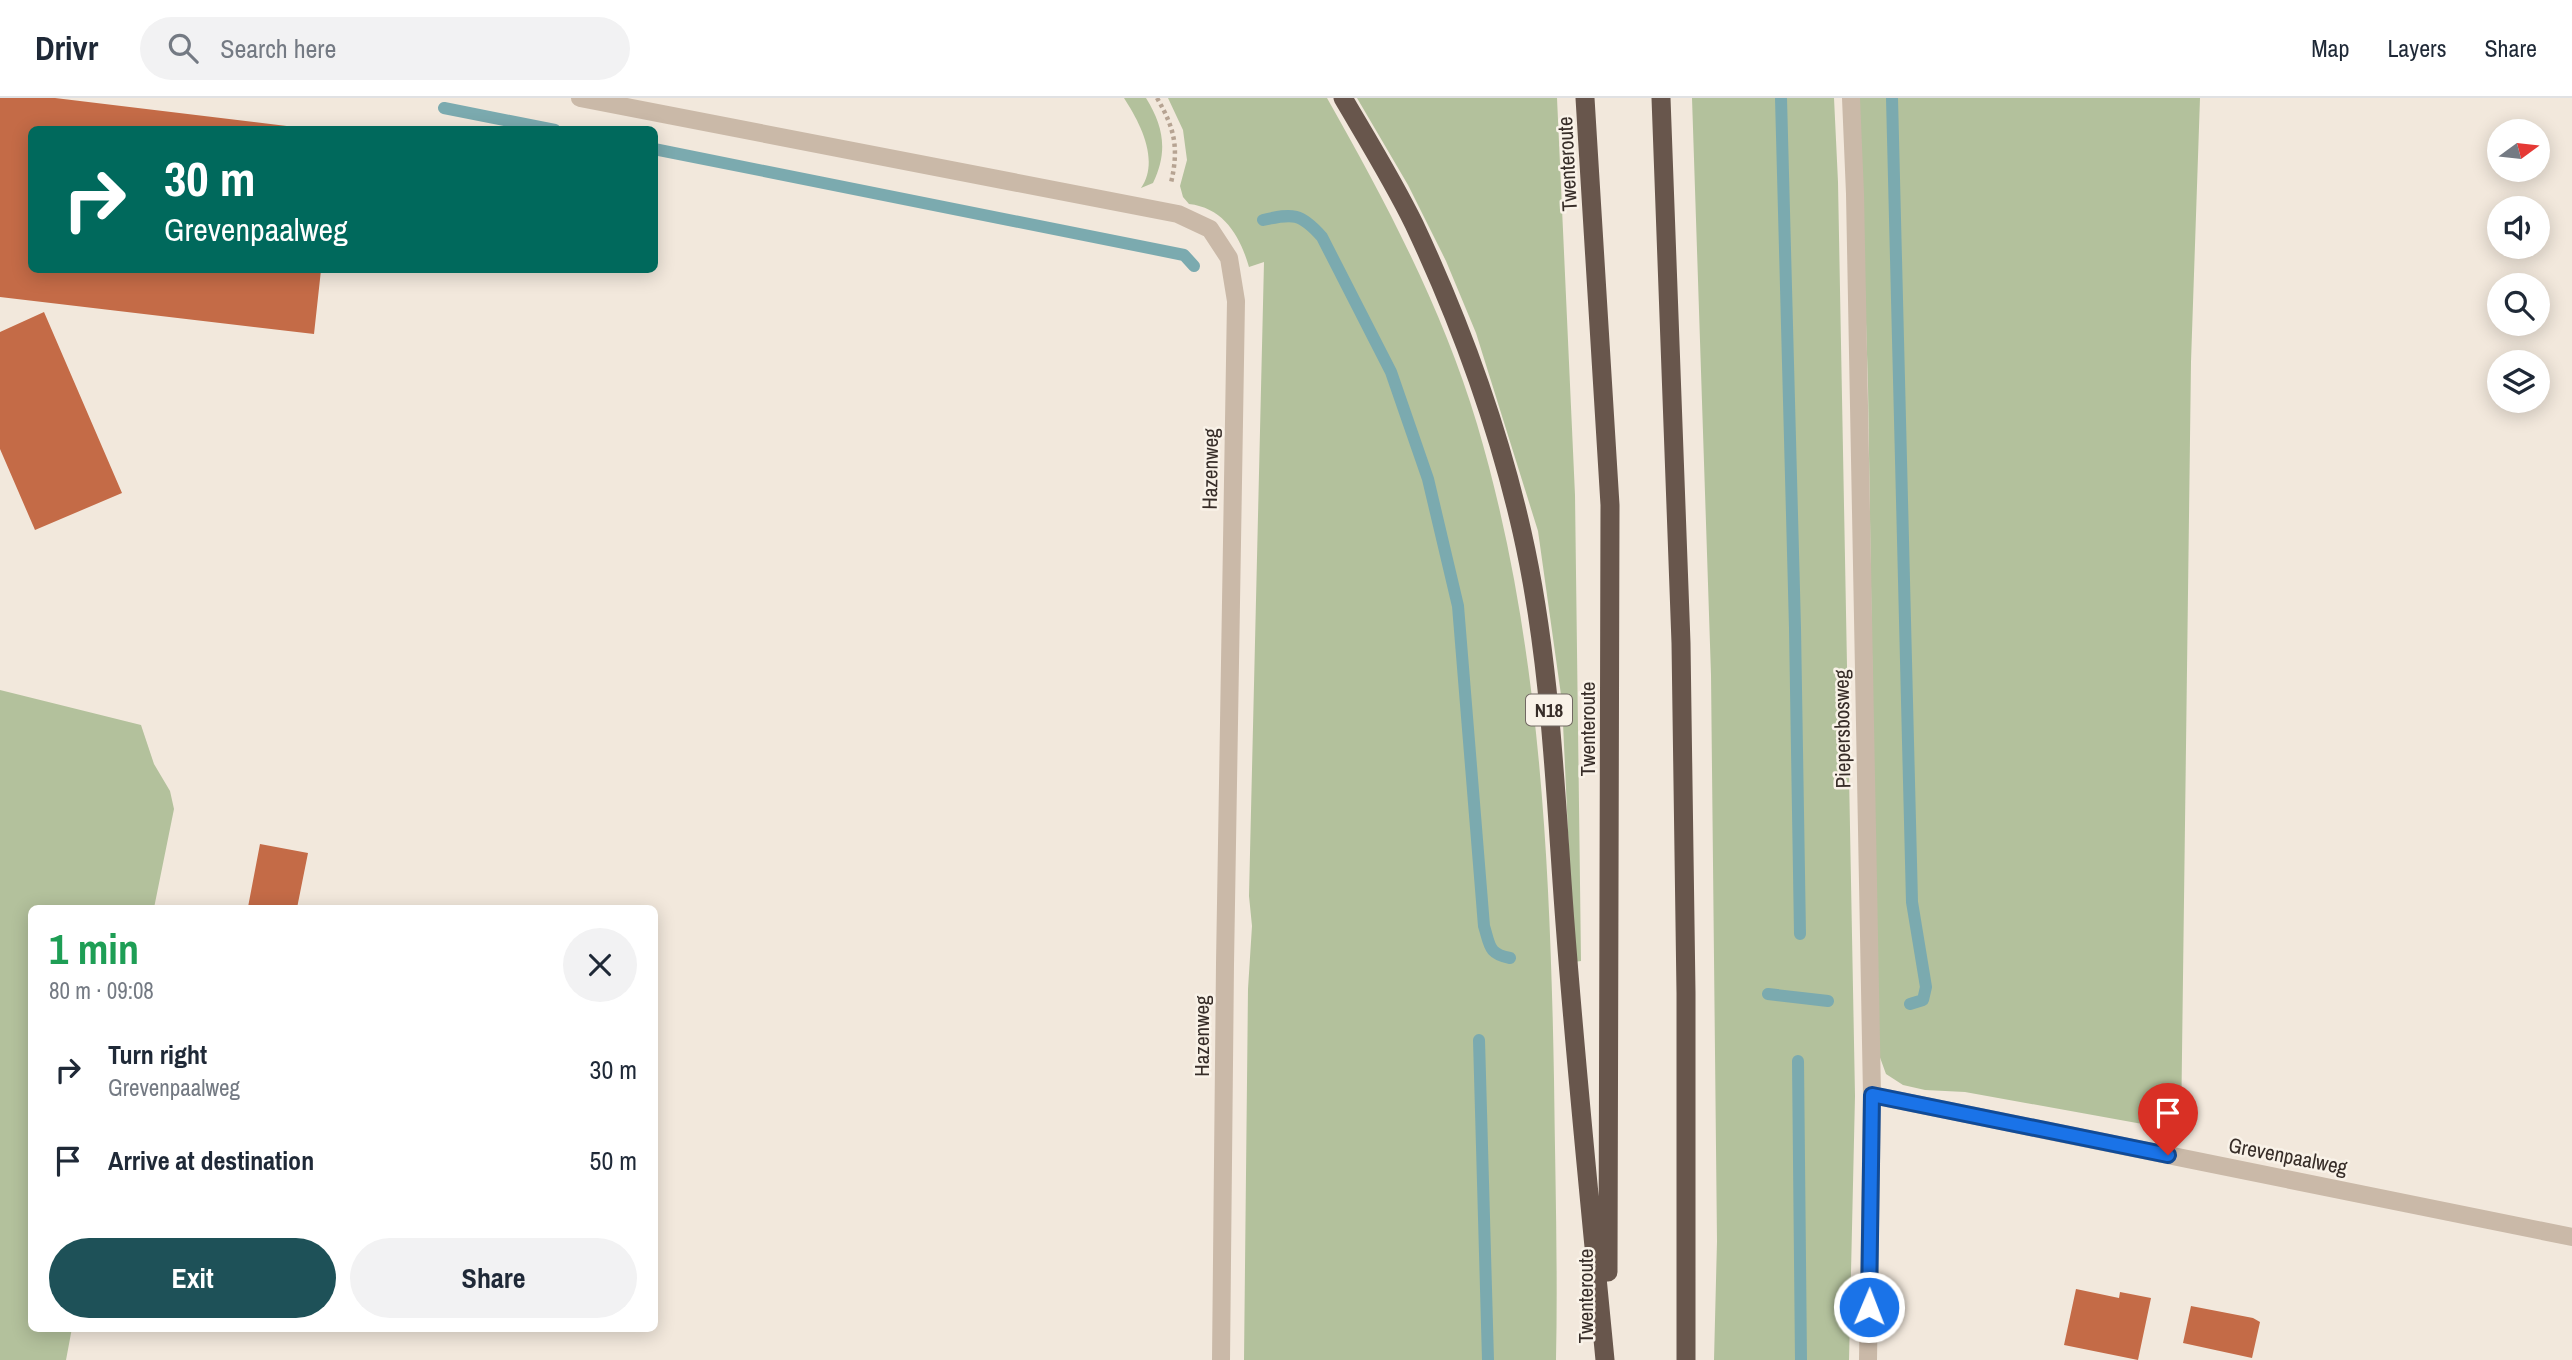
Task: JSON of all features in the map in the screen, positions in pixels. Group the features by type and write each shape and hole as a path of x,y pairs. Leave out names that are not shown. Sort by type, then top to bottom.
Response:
{"highway":[{"name":"N18","path":"1343,98 1412,221 1459,326 1492,422 1522,532 1541,635 1550,721 1571,1004 1606,1360"},
{"name":"Twenteroute","path":"1586,98 1610,505 1606,1360"},
{"path":"1661,98 1681,643 1686,993 1686,1360"}],"street":[{"name":"Hazenweg","path":"580,98 1178,214 1210,229 1229,258 1236,301 1221,1360"},
{"name":"Piepersbosweg","path":"1851,98 1872,1095 1868,1360"},
{"name":"Grevenpaalweg","path":"1872,1095 2572,1237"}],"path":[{"path":"1157,98 1170,123 1177,152 1164,211"}],"green space":[{"path":"1124,98 1146,98 1160,129 1162,150 1158,172 1153,183 1141,188 1149,166 1146,142"},
{"path":"1168,98 1327,98 1371,177 1430,298 1448,340 1477,424 1515,585 1538,748 1552,996 1557,1254 1556,1360 1244,1360 1248,989 1252,926 1249,896 1264,262 1249,267 1241,245 1229,225 1212,211 1189,204 1183,197 1180,186 1187,160 1183,130"},
{"path":"1357,98 1557,98 1575,495 1581,961 1574,962 1562,702 1538,531 1476,333 1446,261 1408,185"},
{"path":"1692,98 1834,98 1838,182 1855,1096 1849,1360 1714,1360 1717,1241 1711,675"},
{"path":"1859,98 2200,98 2191,362 2181,1131 1965,1092 1925,1090 1903,1085 1886,1074 1878,1052 1868,386"},
{"path":"0,690 141,725 154,764 170,791 174,809 155,905 28,905 28,1332 71,1332 66,1360 0,1360"}],"building":[{"path":"0,98 55,98 286,126 28,126 28,273 321,273 314,334 0,297"},
{"path":"44,312 122,493 35,530 0,449 0,332"},
{"path":"260,844 308,853 298,905 248,905"},
{"path":"2076,1289 2119,1298 2120,1292 2151,1298 2138,1360 2064,1345"},
{"path":"2191,1306 2253,1318 2260,1322 2252,1358 2183,1343"}],"waterway":[{"path":"1781,98 1800,934"},
{"path":"1892,98 1912,902 1926,987 1923,1000 1910,1004"},
{"path":"444,108 535,126"},
{"path":"658,150 1184,255 1194,266"},
{"path":"1263,220 1282,216 1296,217 1308,223 1322,237 1391,372 1428,479 1458,606 1484,926 1494,951 1510,958"},
{"path":"1768,994 1828,1001"},
{"path":"1479,1040 1488,1360"},
{"path":"1798,1061 1801,1360"}],"route":[{"path":"1869,1307 1872,1095 2168,1155"}]}
